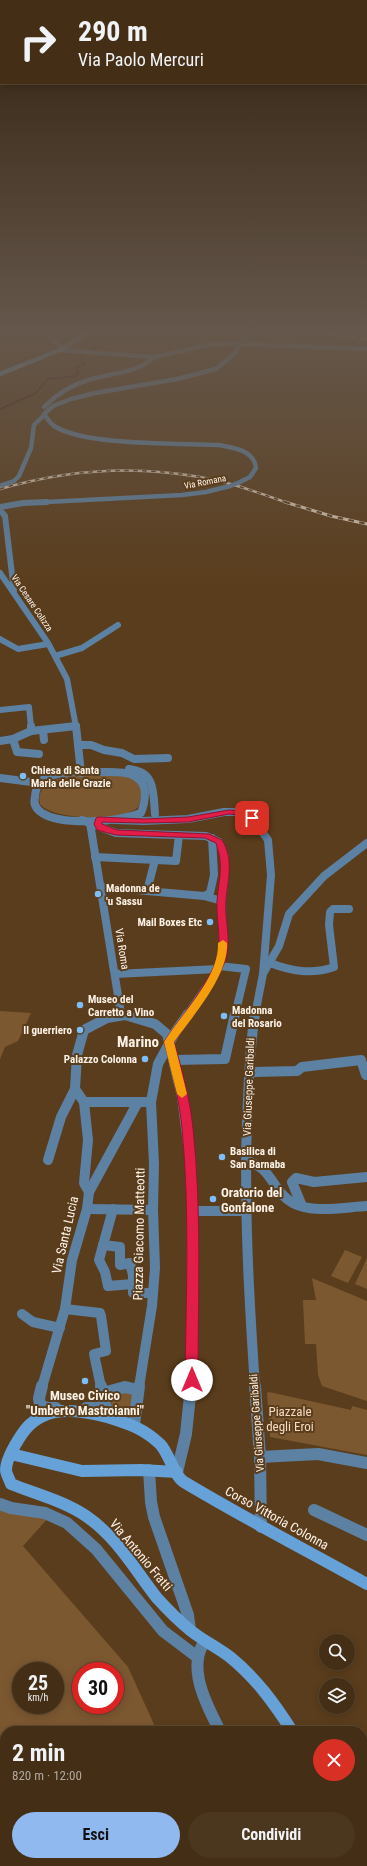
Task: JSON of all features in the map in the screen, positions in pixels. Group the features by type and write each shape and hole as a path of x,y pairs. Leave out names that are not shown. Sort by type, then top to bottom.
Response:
{"main road":[{"name":"Via Antonio Fratti","path":"134,1425 111,1418 73,1410 55,1411 47,1414 27,1427 11,1454 6,1470 12,1484 66,1505 86,1516 97,1525 125,1554 158,1599 190,1630 230,1657 251,1675 275,1704 289,1726"},
{"path":"134,1425 150,1435 162,1446 177,1472"},
{"path":"11,1454 82,1471 149,1470 177,1472"},
{"name":"Corso Vittoria Colonna","path":"177,1472 182,1481 367,1584"}],"street":[{"path":"0,486 14,481 19,476 32,446 34,425 43,415"},
{"name":"Via Romana","path":"0,507 182,495 206,492 238,483 250,477 256,468 256,463 250,456 239,449 210,444 136,442 93,438 62,430 45,415"},
{"name":"Via Romana","path":"5,516 15,507 43,503"},
{"path":"0,510 5,516 15,594"},
{"path":"0,572 11,572"},
{"name":"Via Cesare Colizza","path":"0,572 48,644 67,679 76,726 81,772"},
{"path":"55,656 69,653 87,646 118,625"},
{"name":"Via Cesare Colizza","path":"0,639 18,649 48,644"},
{"path":"0,710 29,707 30,731"},
{"path":"0,741 13,739 30,731 76,726"},
{"path":"43,730 44,740"},
{"path":"13,739 17,752 39,754"},
{"path":"78,745 91,745 104,750 122,753 134,759 168,758"},
{"path":"0,778 39,783 52,776 81,772 133,769 144,772 152,783 155,814"},
{"path":"39,783 34,802 38,810 49,816 82,820 114,820 136,816 143,810 145,795 141,779 137,775 121,772 81,772"},
{"name":"Via Giuseppe Garibaldi","path":"114,820 144,821 188,819 229,812 244,814 255,821 268,840 272,869 263,974 250,1044 246,1161 250,1299 263,1456 262,1526"},
{"path":"82,820 116,833 179,835 212,838 222,845 225,857 225,884 222,901 223,952 219,968 169,1042 158,1064 151,1102 84,1102"},
{"path":"99,820 98,824 100,828"},
{"name":"Via Roma","path":"90,823 120,1014"},
{"path":"95,857 176,861 179,835"},
{"path":"204,896 210,892 212,888 212,838"},
{"path":"263,974 279,946 287,919 291,912 324,876 367,843"},
{"path":"147,891 155,860"},
{"path":"101,887 204,896 222,901"},
{"path":"270,963 282,968 305,972 324,971 334,967 329,925 330,912 337,909 349,910"},
{"path":"114,974 219,968 246,969 225,1059 175,1060"},
{"path":"48,1160 61,1117 75,1089 77,1055 84,1030 90,1026 120,1014 155,1024 164,1030 176,1031"},
{"path":"164,1030 175,1060 187,1122 192,1211 192,1380 187,1429 177,1472"},
{"path":"250,1072 297,1071 302,1067 362,1060 366,1075"},
{"path":"75,1089 84,1102 88,1141 84,1173 86,1188 89,1192"},
{"name":"Via Santa Lucia","path":"105,1408 47,1408 40,1405 39,1398 65,1309 72,1260 87,1209 89,1192 138,1102"},
{"name":"Piazza Giacomo Matteotti","path":"134,1425 153,1293 155,1268 153,1210 154,1164 151,1102"},
{"path":"246,1161 257,1163 262,1167 281,1193 294,1204 311,1207 367,1206"},
{"path":"302,1206 292,1182 296,1178 314,1182 367,1177"},
{"path":"87,1209 153,1210"},
{"path":"113,1209 99,1260 105,1272 108,1286 133,1284"},
{"path":"192,1211 247,1211"},
{"path":"104,1245 120,1247 120,1265 130,1263 133,1293 153,1293"},
{"path":"65,1309 97,1312 102,1315 106,1351 94,1354 105,1408 111,1418"},
{"path":"22,1314 33,1322 60,1328"},
{"path":"103,1393 125,1387 138,1390"},
{"path":"263,1456 318,1454 367,1463"},
{"path":"149,1470 151,1502 154,1517 188,1615 190,1630"},
{"path":"0,1504 11,1508 45,1513 67,1523 96,1548 163,1630 196,1656"},
{"path":"314,1510 367,1535"},
{"path":"205,1641 196,1656 199,1677 211,1714 217,1726"}],"green space":[{"path":"101,774 124,775 137,780 142,792 139,806 132,811 106,817 74,816 59,814 47,810 40,804 40,792 47,784 58,779 71,776"},
{"path":"0,1011 31,1013 18,1041 5,1047 0,1059"},
{"path":"345,1250 362,1257 348,1283 331,1276"},
{"path":"367,1258 367,1289 355,1284"},
{"path":"312,1278 367,1301 367,1401 322,1386 318,1375 316,1344 305,1344 303,1300 316,1300"},
{"path":"130,1391 132,1394 132,1400 128,1411 120,1412 112,1408 108,1393"},
{"name":"Piazzale degli Eroi","path":"269,1392 351,1410 352,1406 367,1410 367,1455 270,1437 267,1393"},
{"path":"0,1506 49,1517 23,1546 124,1662 72,1662 72,1714 124,1714 124,1662 128,1667 155,1726 0,1726"}],"railway":[{"path":"0,489 49,477 99,471 150,471 175,473 211,479 286,502"},
{"path":"286,502 331,516 367,524"}],"slow traffic":[{"path":"182,1094 180,1078 169,1042 216,975 223,952 223,943"}],"place":[{"name":"Chiesa di Santa Maria delle Grazie","path":"23,776"},
{"name":"Madonna de 'u Sassu","path":"98,894"},
{"name":"Mail Boxes Etc","path":"210,922"},
{"name":"Museo del Carretto a Vino","path":"80,1005"},
{"name":"Madonna del Rosario","path":"224,1016"},
{"name":"Il guerriero","path":"80,1030"},
{"name":"Palazzo Colonna","path":"145,1059"},
{"name":"Basilica di San Barnaba","path":"222,1157"},
{"name":"Oratorio del Gonfalone","path":"213,1199"},
{"name":"Museo Civico \"Umberto Mastroianni\"","path":"85,1381"}],"district":[{"name":"Marino","path":"138,1042"}],"route":[{"path":"192,1380 192,1211 188,1128 180,1078 169,1042 216,975 218,969 223,952 222,901 225,877 225,857 220,842 206,836 116,833 100,828 98,824 99,820 144,821 188,819 224,812 240,813 252,818"}]}
